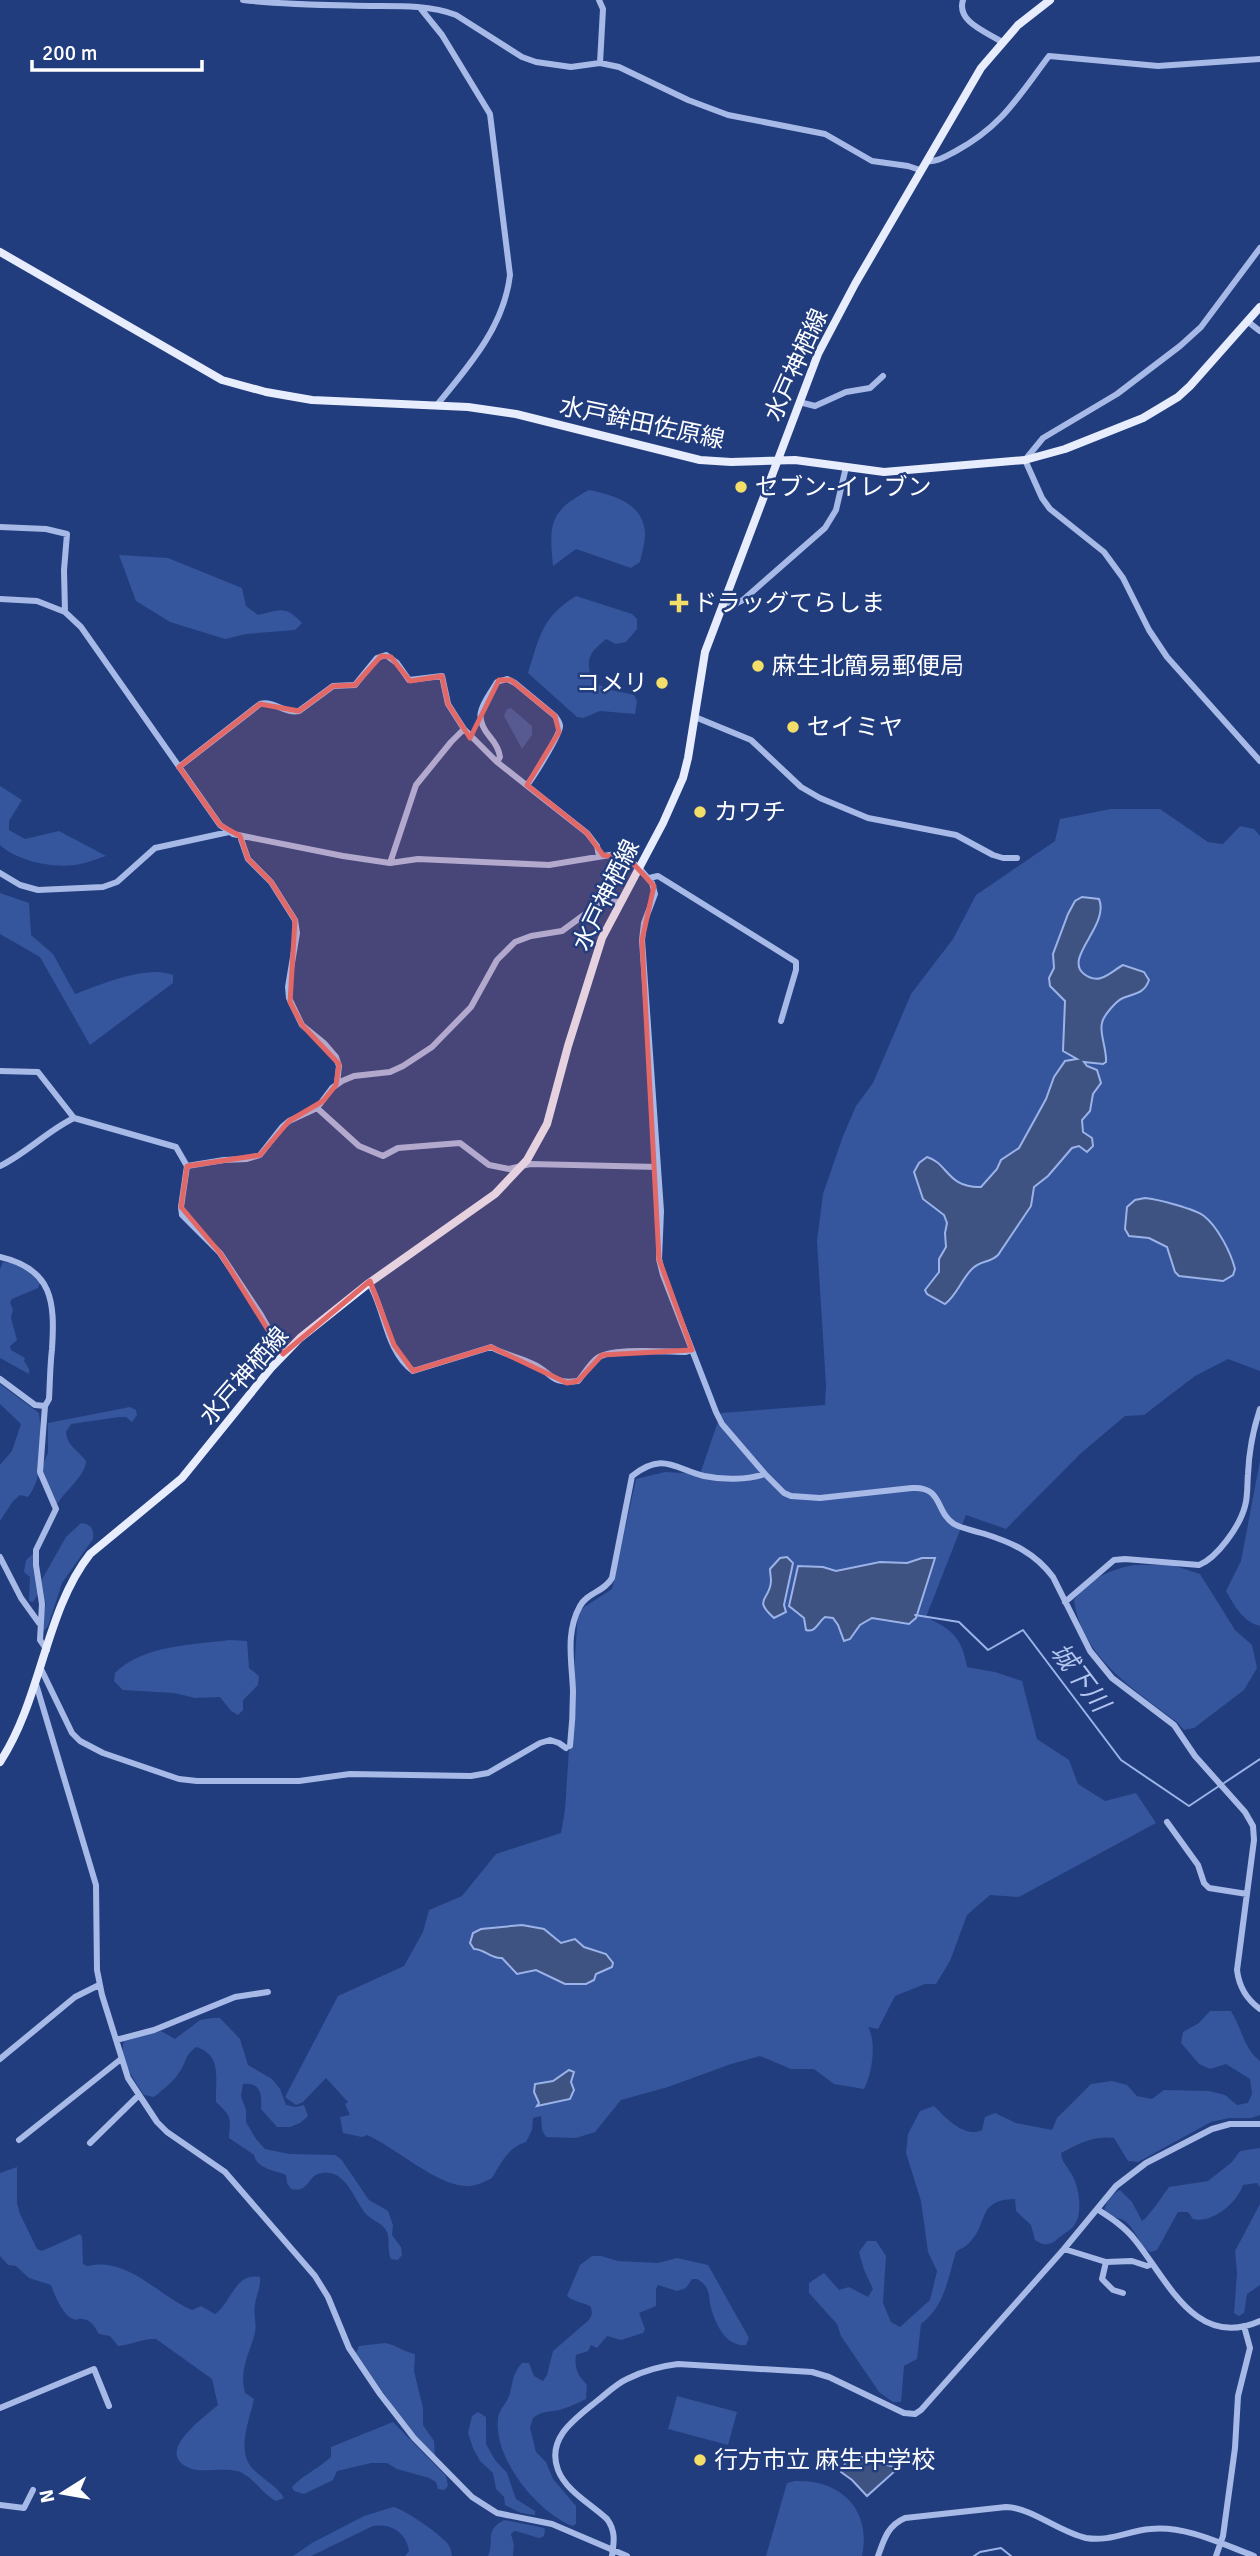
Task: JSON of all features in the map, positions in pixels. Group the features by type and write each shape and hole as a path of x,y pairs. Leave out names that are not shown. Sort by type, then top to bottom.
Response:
{"main road":[{"name":"水戸神栖線","path":"0,1762 19,1731 68,1591 85,1561 117,1530 155,1503 182,1478 283,1354 369,1283 495,1194 523,1166 547,1124 595,958 683,778 702,665 799,402 832,327 972,82 1002,42 1050,0"},
{"name":"水戸鉾田佐原線","path":"0,252 222,380 266,392 312,400 468,407 516,414 700,460 809,461 884,472 1025,460 1076,445 1156,411 1190,386 1260,307"}],"street":[{"path":"243,0 281,4 444,10 522,57 536,62 581,67 600,63 629,70 688,100 728,114 825,134 872,161 920,170"},
{"path":"599,0 603,9 600,63"},
{"path":"963,0 961,11 969,22 1002,42"},
{"path":"421,9 442,35 491,114 510,275 508,294 486,341 436,405"},
{"path":"926,161 932,162 952,153 980,138 997,124 1049,56 1158,65 1260,59"},
{"path":"1260,248 1201,327 1180,346 1117,394 1043,438 1025,460 1042,498 1050,509 1104,552 1123,578 1149,631 1167,657 1260,761"},
{"path":"1247,321 1260,331"},
{"path":"799,402 815,406 846,392 870,388 883,376"},
{"path":"724,602 735,604 743,600 825,528 836,510 846,467"},
{"path":"0,527 46,529 67,534 64,569 65,612"},
{"path":"0,599 37,601 65,612 81,627 220,825 229,832 390,863 418,859 549,864 611,854 621,856 649,878 655,894 642,940 658,1167 661,1266 722,1424 784,1493 799,1498 926,1489 939,1501 945,1514 955,1525 1021,1547 1047,1569 1084,1641 1105,1669 1174,1725 1195,1756 1245,1812 1254,1831 1237,1970 1241,1989 1260,2009"},
{"path":"179,767 260,704 268,702 292,713 299,711 332,686 355,685 377,658 386,655 397,663 409,680 442,676 448,704 464,729 496,762 587,833 597,846 599,856"},
{"path":"496,762 500,757 499,750 482,726 480,712 497,682 507,679 555,716 560,723 559,732 538,771 527,785"},
{"path":"695,717 751,740 800,787 820,798 868,818 956,835 993,855 1017,859"},
{"path":"390,863 416,786 464,729"},
{"path":"0,873 20,885 38,890 103,887 117,882 155,848 229,832"},
{"path":"240,836 248,859 271,882 295,920 297,933 288,987 289,998 302,1025 336,1057 339,1066 337,1084"},
{"path":"649,878 658,876 796,962 780,1021"},
{"path":"187,1166 254,1158 264,1151 289,1121 317,1108 337,1084 347,1078 390,1072 432,1047 471,1007 496,960 515,942 531,936 562,931 600,903 622,901"},
{"path":"0,1071 38,1072 74,1118 176,1147 187,1166 182,1215 220,1254 261,1315 283,1354"},
{"path":"317,1108 359,1146 383,1156 398,1148 460,1143 489,1165 509,1169 530,1164 658,1167"},
{"path":"0,1166 28,1149 55,1127 74,1118"},
{"path":"0,1257 13,1260 36,1273 49,1294 54,1313 40,1472 55,1509 36,1550 42,1604 40,1640 47,1650"},
{"path":"369,1283 394,1345 406,1366 413,1371 491,1347 529,1362 555,1380 567,1382 578,1381 597,1358 602,1356 614,1353 692,1350"},
{"path":"0,1379 36,1405 45,1406"},
{"path":"1065,1602 1114,1560 1199,1565 1210,1561 1241,1518 1246,1505 1249,1457 1260,1409"},
{"path":"41,1669 72,1732 80,1741 103,1753 179,1779 197,1782 299,1781 363,1774 471,1776 488,1773 540,1743 550,1740 568,1747 573,1689 571,1634 584,1599 604,1589 612,1578 632,1476 639,1470 668,1462 716,1478 753,1478 765,1474"},
{"path":"0,1557 40,1625"},
{"path":"36,1684 96,1885 99,1985 128,2078 157,2122 235,2181 315,2276 328,2297 349,2348 394,2413 444,2471 472,2497 497,2513 552,2524 612,2554 628,2556"},
{"path":"1167,1822 1198,1865 1204,1883 1209,1888 1247,1894"},
{"path":"0,2059 75,1997 99,1985"},
{"path":"116,2040 154,2030 235,1997 268,1992"},
{"path":"19,2140 121,2059"},
{"path":"90,2143 139,2095"},
{"path":"612,2554 614,2535 610,2523 562,2478 555,2457 558,2440 568,2426 619,2383 659,2367 678,2364 812,2372 829,2376 904,2413 915,2414 1064,2249 1116,2186 1146,2163 1221,2126 1260,2124"},
{"path":"1097,2209 1125,2229 1174,2295 1212,2326 1226,2328 1260,2321"},
{"path":"1064,2249 1107,2262 1132,2261 1147,2266 1152,2264"},
{"path":"1107,2262 1102,2279 1113,2290 1123,2293"},
{"path":"1216,2556 1223,2536 1235,2448 1238,2396 1250,2348 1244,2326"},
{"path":"0,2408 94,2369 109,2406"},
{"path":"0,2505 24,2508 33,2490"},
{"path":"878,2556 887,2532 895,2523 905,2518 1006,2507 1020,2509 1063,2531 1086,2538 1109,2539 1140,2530 1162,2528 1186,2532 1254,2556"}],"highlighted area":[{"path":"381,656 391,657 410,681 442,676 448,704 470,738 499,680 511,680 555,716 559,732 527,785 587,833 603,855 630,860 654,886 642,940 659,1259 692,1350 602,1355 578,1381 567,1383 491,1347 413,1371 394,1345 370,1281 283,1354 220,1253 181,1207 187,1166 260,1155 289,1121 323,1101 336,1085 339,1064 302,1025 290,1002 295,920 271,882 248,859 240,836 220,825 179,767 260,704 299,711 333,686 355,685"}],"shaded area":[{"path":"589,490 626,502 639,515 643,523 644,541 640,562 631,568 576,549 553,566 551,539 554,520 566,505"},
{"path":"119,555 168,558 242,588 246,606 258,615 282,610 291,613 302,623 295,630 246,634 225,639 170,622 136,601"},
{"path":"576,596 632,614 637,619 637,629 626,642 616,644 606,639 593,651 589,662 591,675 599,685 634,695 637,701 635,714 600,711 583,718 577,717 528,673 543,629 555,612"},
{"path":"511,708 532,726 532,735 522,749 504,716 507,709"},
{"path":"0,786 22,800 9,821 9,830 25,839 59,831 106,856 65,866 35,862 7,851 0,845"},
{"path":"1111,809 1160,809 1208,842 1223,844 1240,826 1254,829 1260,836 1260,1371 1228,1359 1195,1376 1144,1415 1125,1416 1080,1454 1006,1529 966,1515 926,1617 955,1636 967,1667 1022,1681 1037,1739 1069,1760 1078,1784 1105,1801 1136,1793 1156,1823 1019,1897 990,1895 967,1915 950,1961 936,1984 925,1984 895,1996 878,2029 868,2027 871,2033 872,2058 864,2089 834,2084 814,2069 791,2069 760,2056 621,2100 595,2132 576,2138 546,2137 542,2130 541,2116 533,2118 532,2130 526,2142 510,2152 492,2178 468,2186 441,2179 367,2135 362,2137 343,2133 340,2117 350,2115 345,2104 348,2102 326,2078 303,2102 296,2105 285,2097 338,1996 404,1966 423,1932 429,1910 462,1896 496,1854 561,1833 565,1810 578,1611 612,1589 636,1479 665,1472 700,1474 721,1413 825,1405 817,1241 823,1194 856,1106 873,1083 911,994 953,939 976,895 1055,841 1060,819"},
{"path":"0,893 29,903 31,935 53,954 75,994 124,977 151,972 173,975 173,983 90,1045 40,957 0,934"},
{"path":"1082,897 1099,899 1101,909 1079,959 1079,967 1084,974 1095,979 1100,978 1123,965 1144,972 1149,980 1142,991 1114,1005 1103,1020 1101,1027 1106,1062 1084,1062 1097,1070 1101,1083 1093,1094 1090,1111 1082,1120 1083,1132 1092,1138 1093,1146 1087,1152 1079,1146 1072,1148 1048,1176 1034,1187 1031,1206 998,1255 973,1268 945,1304 927,1294 925,1290 939,1272 939,1259 946,1247 947,1223 944,1215 923,1199 914,1172 919,1163 927,1157 940,1164 961,1184 981,1187 997,1169 1001,1160 1019,1148 1046,1099 1054,1077 1065,1061 1077,1059 1063,1051 1065,1001 1050,986 1049,978 1054,968 1053,954 1068,914 1075,901"},
{"path":"1145,1198 1193,1210 1204,1216 1219,1233 1227,1248 1235,1269 1233,1275 1223,1281 1179,1276 1175,1272 1167,1247 1149,1238 1129,1236 1125,1229 1127,1207 1135,1200"},
{"path":"3,1262 23,1269 40,1283 38,1288 12,1299 10,1303 17,1340 10,1346 11,1350 25,1358 29,1374 0,1358 0,1269"},
{"path":"0,1384 39,1413 41,1446 40,1468 33,1488 28,1497 20,1495 13,1501 0,1521 0,1465 12,1451 21,1424 0,1404"},
{"path":"130,1407 136,1410 137,1415 132,1422 126,1417 119,1417 71,1424 66,1432 67,1437 86,1461 85,1466 75,1483 58,1503 55,1503 43,1479 42,1466 48,1453 48,1423"},
{"path":"1260,1461 1260,1626 1244,1617 1226,1591 1241,1561"},
{"path":"81,1523 92,1528 93,1539 62,1583 48,1626 43,1632 46,1603 38,1594 33,1602 29,1601 30,1577 24,1572 26,1560 33,1554 41,1581 66,1537"},
{"path":"787,1557 793,1563 784,1605 786,1612 774,1618 763,1603 770,1588 770,1569 780,1558"},
{"path":"922,1558 935,1558 916,1618 909,1624 872,1618 860,1625 850,1639 844,1641 833,1618 825,1617 815,1629 809,1631 806,1630 804,1618 789,1606 798,1566 823,1567 836,1571 880,1562 907,1563"},
{"path":"1134,1565 1172,1565 1200,1574 1235,1630 1252,1645 1257,1668 1244,1690 1194,1728 1184,1730 1128,1685 1099,1656 1079,1621 1074,1600 1086,1586 1116,1570"},
{"path":"229,1640 247,1641 249,1668 259,1676 258,1685 243,1700 243,1710 238,1715 231,1711 220,1697 195,1698 174,1693 123,1690 114,1681 115,1673 139,1657 184,1645"},
{"path":"522,1925 544,1929 561,1943 575,1939 584,1947 606,1954 613,1963 612,1967 596,1974 594,1980 586,1984 565,1984 536,1970 517,1974 502,1958 474,1949 470,1943 473,1933 481,1929"},
{"path":"1210,2011 1231,2011 1247,2045 1260,2061 1260,2115 1211,2122 1138,2162 1128,2161 1114,2138 1107,2137 1093,2139 1061,2153 1078,2192 1078,2215 1073,2227 1052,2243 1043,2244 1035,2240 1031,2225 1016,2211 1015,2199 994,2203 985,2214 976,2235 956,2252 941,2300 921,2324 917,2359 904,2366 901,2402 893,2402 879,2392 841,2336 837,2324 809,2293 809,2283 824,2273 839,2290 849,2287 868,2297 873,2289 859,2252 867,2241 876,2241 886,2256 883,2303 891,2322 900,2327 930,2300 937,2271 928,2252 921,2201 906,2153 908,2134 920,2111 934,2106 956,2126 969,2132 982,2130 985,2117 995,2113 1016,2123 1052,2130 1057,2118 1091,2084 1112,2081 1127,2085 1137,2096 1152,2099 1164,2090 1209,2091 1225,2095 1237,2105 1248,2103 1252,2094 1250,2079 1226,2064 1210,2069 1199,2064 1181,2043 1183,2032 1199,2023"},
{"path":"220,2018 240,2039 248,2065 272,2079 280,2089 286,2105 304,2105 308,2116 290,2127 277,2127 261,2109 257,2087 243,2084 241,2096 246,2110 246,2122 256,2139 265,2149 289,2154 335,2155 341,2159 369,2200 388,2211 393,2225 392,2235 401,2247 402,2255 398,2260 391,2259 385,2229 367,2215 349,2187 338,2176 331,2173 317,2174 302,2188 291,2189 286,2175 262,2166 254,2155 229,2138 229,2118 216,2102 216,2069 205,2051 196,2047 166,2087 154,2097 144,2095 125,2062 124,2041 161,2031 175,2039 200,2020"},
{"path":"569,2070 574,2072 571,2082 574,2090 570,2099 537,2106 539,2103 534,2092 535,2084 553,2081"},
{"path":"1260,2148 1260,2187 1257,2183 1243,2185 1230,2205 1208,2218 1193,2219 1188,2212 1178,2212 1157,2250 1146,2250 1125,2221 1104,2214 1109,2200 1120,2190 1132,2202 1142,2221 1169,2187 1208,2181 1232,2162 1240,2151"},
{"path":"17,2167 17,2203 37,2249 42,2251 80,2234 83,2264 116,2267 142,2279 192,2310 201,2306 215,2314 244,2279 260,2277 255,2308 255,2333 243,2377 245,2393 254,2399 245,2452 252,2468 284,2498 276,2501 247,2476 237,2471 193,2469 179,2460 177,2452 186,2434 218,2405 212,2379 156,2339 118,2346 110,2336 99,2334 88,2321 75,2320 68,2316 51,2285 29,2278 16,2266 8,2265 0,2256 0,2173"},
{"path":"1260,2204 1260,2285 1247,2294 1244,2313 1239,2316 1234,2313 1237,2273 1235,2251"},
{"path":"592,2256 618,2261 658,2263 677,2258 708,2265 749,2338 746,2345 739,2345 727,2339 716,2321 706,2287 697,2279 692,2279 686,2288 677,2291 658,2285 656,2306 639,2313 645,2329 643,2333 621,2340 607,2336 597,2348 591,2345 588,2351 576,2355 577,2372 587,2385 586,2399 537,2415 530,2428 536,2452 546,2462 553,2479 576,2506 576,2524 572,2526 545,2509 520,2482 503,2450 498,2434 498,2418 522,2363 529,2363 534,2376 543,2381 553,2351 589,2320 591,2307 567,2296 580,2265"},
{"path":"385,2343 415,2354 414,2371 423,2408 423,2425 434,2441 435,2457 412,2434 356,2353 359,2346"},
{"path":"677,2396 737,2412 728,2445 668,2429"},
{"path":"478,2412 486,2417 486,2444 507,2473 516,2499 535,2511 535,2515 521,2513 505,2505 504,2497 496,2489 493,2473 480,2461 468,2433 472,2416"},
{"path":"393,2422 446,2476 448,2486 444,2490 438,2489 436,2482 429,2478 397,2469 387,2463 371,2463 337,2471 333,2480 304,2494 294,2491 292,2487 296,2483 331,2457 331,2447"},
{"path":"850,2453 894,2467 895,2471 867,2496 841,2472"},
{"path":"795,2481 826,2485 849,2500 862,2524 862,2556 766,2556 787,2483"},
{"path":"393,2507 412,2516 441,2537 449,2546 452,2556 405,2556 409,2551 401,2534 397,2530 380,2525 311,2556 293,2556 364,2516"},
{"path":"504,2520 545,2529 544,2536 540,2538 514,2531 511,2534 513,2556 488,2556 492,2532"}],"waterway":[{"name":"城下川","path":"915,1615 959,1622 988,1650 1023,1630 1121,1760 1189,1806 1219,1786"},
{"name":"城下川","path":"1224,1783 1260,1759"},
{"path":"974,2556 980,2552 1001,2548 1011,2556"}],"place":[{"name":"セブン-イレブン","path":"741,487"},
{"name":"ドラッグてらしま","path":"679,603"},
{"name":"麻生北簡易郵便局","path":"758,666"},
{"name":"コメリ","path":"662,683"},
{"name":"セイミヤ","path":"793,727"},
{"name":"カワチ","path":"700,812"},
{"name":"行方市立 麻生中学校","path":"700,2460"}]}
